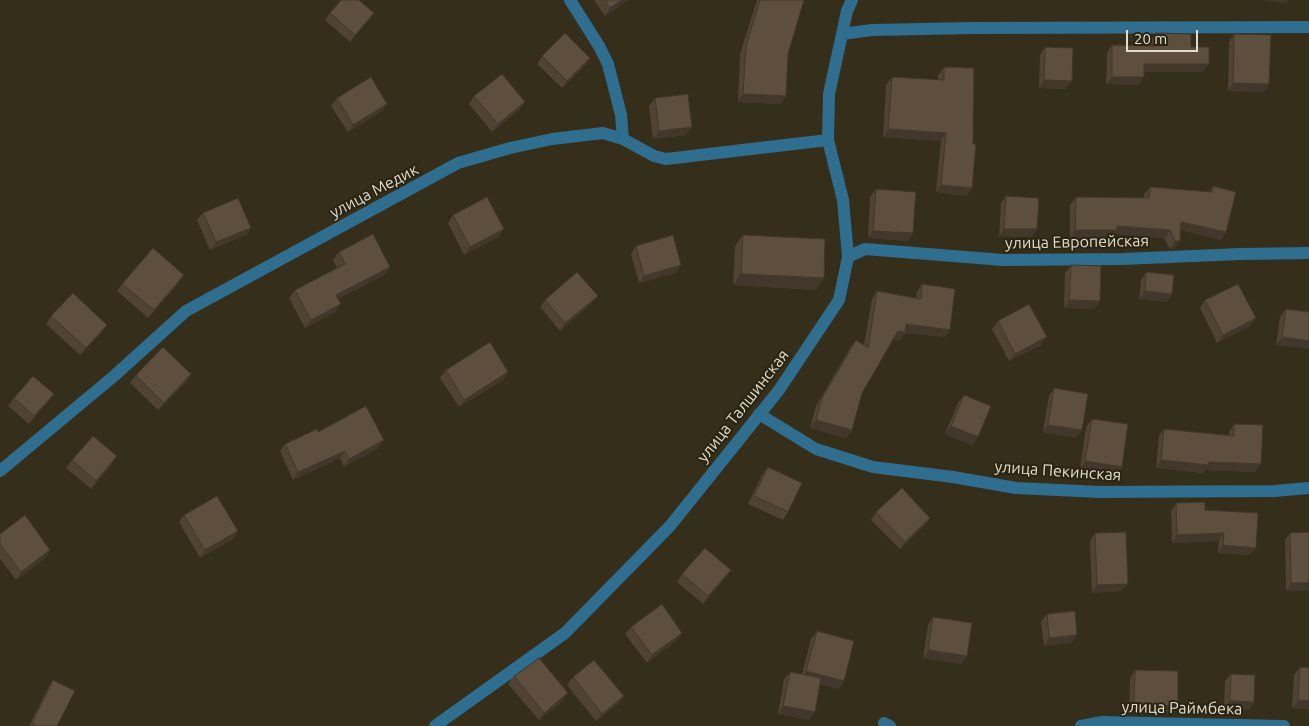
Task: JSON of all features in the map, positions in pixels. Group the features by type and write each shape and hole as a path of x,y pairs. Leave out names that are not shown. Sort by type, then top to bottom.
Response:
{"street":[{"path":"570,0 608,64 621,116 623,139"},
{"name":"улица Талшинская","path":"435,726 565,633 670,526 779,390 839,300 848,258 842,200 828,140 829,94 847,11 852,0"},
{"path":"842,34 872,30 945,28 1309,27"},
{"name":"улица Медик","path":"0,471 114,376 186,311 458,164 510,148 552,139 603,133 623,139 654,156 666,159 828,140"},
{"name":"улица Европейская","path":"848,258 865,249 1004,260 1122,259 1309,253"},
{"name":"улица Пекинская","path":"759,414 816,449 873,467 953,477 1016,488 1100,492 1275,491 1309,488"},
{"name":"улица Раймбека","path":"1081,726 1102,722 1284,726"}],"building":[{"path":"341,0 359,0 374,13 355,35 330,13"},
{"path":"605,0 622,0 610,8"},
{"path":"760,0 804,0 788,54 786,96 743,94 746,46"},
{"path":"565,33 590,58 567,81 542,56"},
{"path":"1156,33 1191,34 1191,47 1209,47 1209,64 1144,64 1144,77 1112,77 1112,45 1156,46"},
{"path":"1234,34 1271,35 1269,84 1233,83"},
{"path":"1045,47 1073,48 1072,81 1044,80"},
{"path":"944,67 974,68 973,144 976,144 972,188 941,185 946,133 888,129 892,77 944,80"},
{"path":"502,74 525,102 498,124 474,96"},
{"path":"371,77 387,104 353,125 337,98"},
{"path":"688,94 692,127 659,131 655,98"},
{"path":"1213,186 1236,192 1226,232 1181,222 1180,241 1175,241 1170,230 1117,226 1117,230 1075,230 1076,197 1149,198 1150,187 1212,192"},
{"path":"876,189 916,192 913,233 873,231"},
{"path":"1006,196 1039,198 1037,229 1004,229"},
{"path":"487,197 504,229 470,247 453,215"},
{"path":"238,198 251,228 216,242 203,213"},
{"path":"373,234 390,267 336,295 341,304 311,320 295,290 345,264 339,252"},
{"path":"673,235 681,265 644,276 636,246"},
{"path":"743,235 825,239 824,278 741,274"},
{"path":"153,248 184,275 154,310 122,284"},
{"path":"1071,265 1101,266 1100,301 1069,300"},
{"path":"577,272 598,296 565,323 545,300"},
{"path":"1146,272 1174,275 1172,294 1145,291"},
{"path":"922,284 955,289 950,330 906,324 905,332 898,331 862,393 852,430 816,420 822,398 856,340 868,348 877,291 921,299"},
{"path":"1238,284 1256,318 1223,335 1205,300"},
{"path":"73,293 107,325 86,348 51,316"},
{"path":"1029,304 1047,337 1015,354 998,321"},
{"path":"1286,309 1309,312 1309,341 1282,337"},
{"path":"490,342 508,372 464,400 446,370"},
{"path":"163,347 191,374 164,403 136,375"},
{"path":"33,376 54,394 34,416 14,398"},
{"path":"1054,388 1088,394 1082,430 1048,425"},
{"path":"964,395 991,406 978,437 951,426"},
{"path":"366,406 384,440 349,459 345,451 298,472 285,444 317,429 318,432"},
{"path":"1092,419 1128,424 1122,467 1085,461"},
{"path":"1234,424 1263,425 1261,464 1209,462 1208,465 1161,460 1164,429 1234,436"},
{"path":"93,436 117,456 96,481 72,460"},
{"path":"768,467 802,483 788,512 754,496"},
{"path":"902,488 930,518 905,542 876,512"},
{"path":"217,496 238,531 205,550 184,515"},
{"path":"1205,502 1205,510 1258,513 1256,548 1223,545 1224,533 1177,535 1176,503"},
{"path":"25,515 50,550 21,572 0,544 0,534"},
{"path":"1126,532 1128,584 1097,585 1095,533"},
{"path":"1309,532 1309,583 1291,583 1290,533"},
{"path":"705,548 731,570 708,596 682,574"},
{"path":"662,604 682,633 652,655 631,627"},
{"path":"1075,611 1077,635 1049,638 1047,614"},
{"path":"933,617 972,623 967,656 928,650"},
{"path":"817,631 854,641 844,681 806,671"},
{"path":"539,658 568,693 544,713 514,676"},
{"path":"594,660 624,696 602,714 573,677"},
{"path":"1300,667 1309,668 1309,701 1298,700"},
{"path":"1135,670 1178,671 1178,706 1134,705"},
{"path":"790,672 821,678 815,712 783,706"},
{"path":"1231,674 1255,675 1254,702 1230,701"},
{"path":"53,680 75,691 57,726 37,726 32,723"}]}
